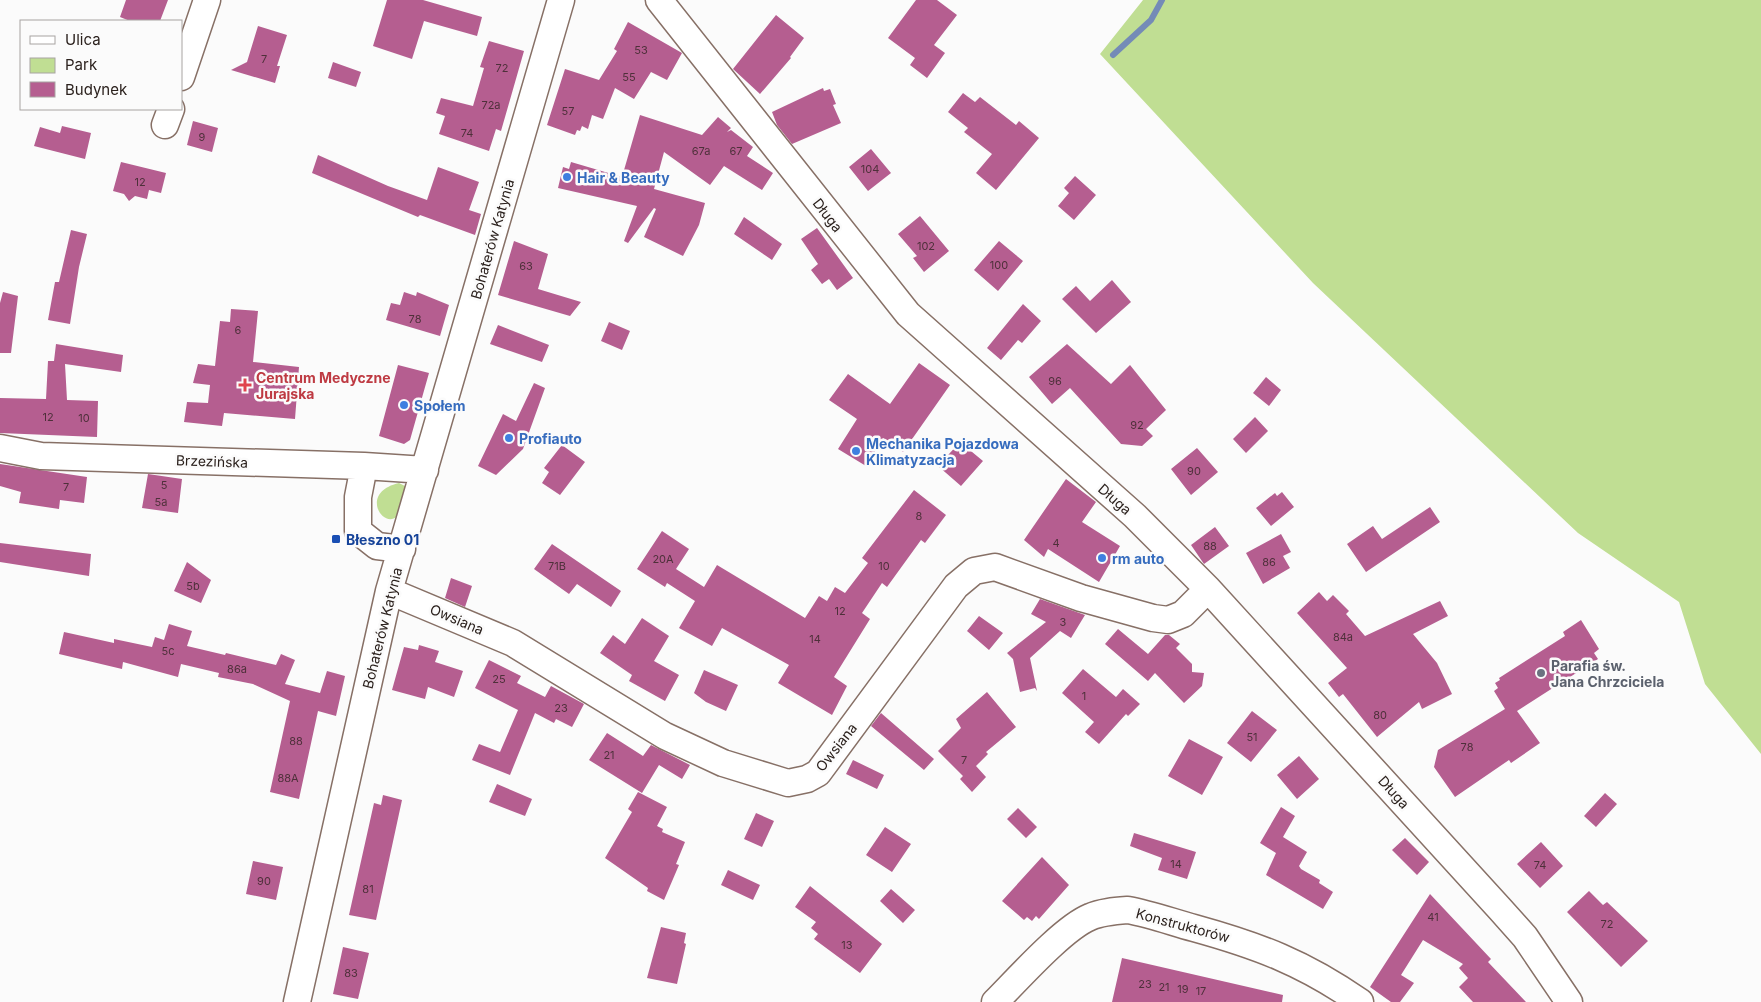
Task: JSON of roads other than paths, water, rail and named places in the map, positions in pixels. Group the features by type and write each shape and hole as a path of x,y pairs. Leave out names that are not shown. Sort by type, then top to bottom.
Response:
{"street":[{"path":"182,74 207,0"},
{"name":"Bohaterów Katynia","path":"296,1002 389,591 561,0"},
{"name":"Długa","path":"659,0 908,314 1135,516 1208,589 1525,937 1568,1002"},
{"name":"Brzezińska","path":"0,448 41,456 364,466 425,470"},
{"path":"364,466 358,497 358,531 377,546 402,549"},
{"name":"Owsiana","path":"389,591 513,643 665,736 724,763 788,783 808,779 818,772 956,586 974,571 995,567 1082,598 1153,618 1168,620 1182,614 1208,589"},
{"name":"Konstruktorów","path":"995,1002 1066,933 1089,917 1113,911 1128,910 1249,943 1283,957 1334,984 1360,1002"}],"waterway":[{"path":"1113,55 1151,20 1162,0"}],"place":[{"name":"Hair & Beauty","path":"567,177"},
{"name":"Centrum Medyczne Jurajska","path":"245,385"},
{"name":"Społem","path":"404,405"},
{"name":"Profiauto","path":"509,438"},
{"name":"Mechanika Pojazdowa Klimatyzacja","path":"856,451"},
{"name":"Błeszno 01","path":"336,539"},
{"name":"rm auto","path":"1102,558"},
{"name":"Parafia św. Jana Chrzciciela","path":"1541,673"}]}
